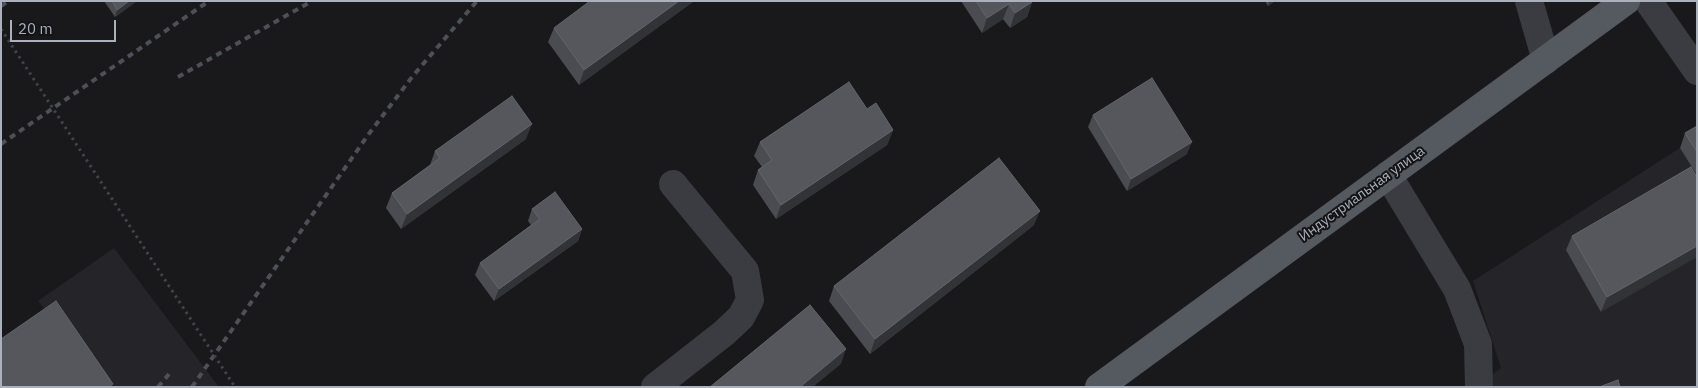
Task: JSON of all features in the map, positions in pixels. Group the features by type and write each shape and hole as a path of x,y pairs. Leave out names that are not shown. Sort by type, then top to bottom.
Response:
{"main road":[{"name":"Индустриальная улица","path":"1100,387 1626,1"}],"lane":[{"path":"1529,1 1546,60"},
{"path":"1648,1 1697,71"},
{"path":"1388,175 1457,289 1478,344 1479,387"},
{"path":"655,387 742,317 750,300 745,271 673,184"}],"path":[{"path":"1,28 235,387"}],"shaded area":[{"path":"1697,137 1697,387 1475,387 1501,368 1473,281"},
{"path":"114,248 219,387 1,387 1,350 50,316 38,301"}],"building":[{"path":"112,1 129,1 117,10"},
{"path":"590,1 679,1 584,70 554,28"},
{"path":"976,1 1032,2 1015,13 1009,4 987,18"},
{"path":"1152,78 1192,142 1131,179 1093,115"},
{"path":"849,82 867,109 876,103 893,130 781,205 758,170 772,160 760,142"},
{"path":"512,96 532,124 407,214 392,193 440,158 435,151"},
{"path":"1697,126 1697,152 1685,133"},
{"path":"999,158 1040,211 875,339 834,286"},
{"path":"1691,167 1697,177 1697,246 1607,297 1572,236"},
{"path":"555,192 582,229 499,289 480,263 540,219 532,209"},
{"path":"56,301 113,384 109,387 1,387 1,339"},
{"path":"810,305 846,349 800,387 710,387"},
{"path":"1618,380 1620,387 1599,387"}],"railway":[{"path":"1,6 8,1"},
{"path":"1,144 209,1"},
{"path":"178,77 312,1"},
{"path":"192,387 368,135 412,77 477,1"},
{"path":"158,387 169,374"}]}
